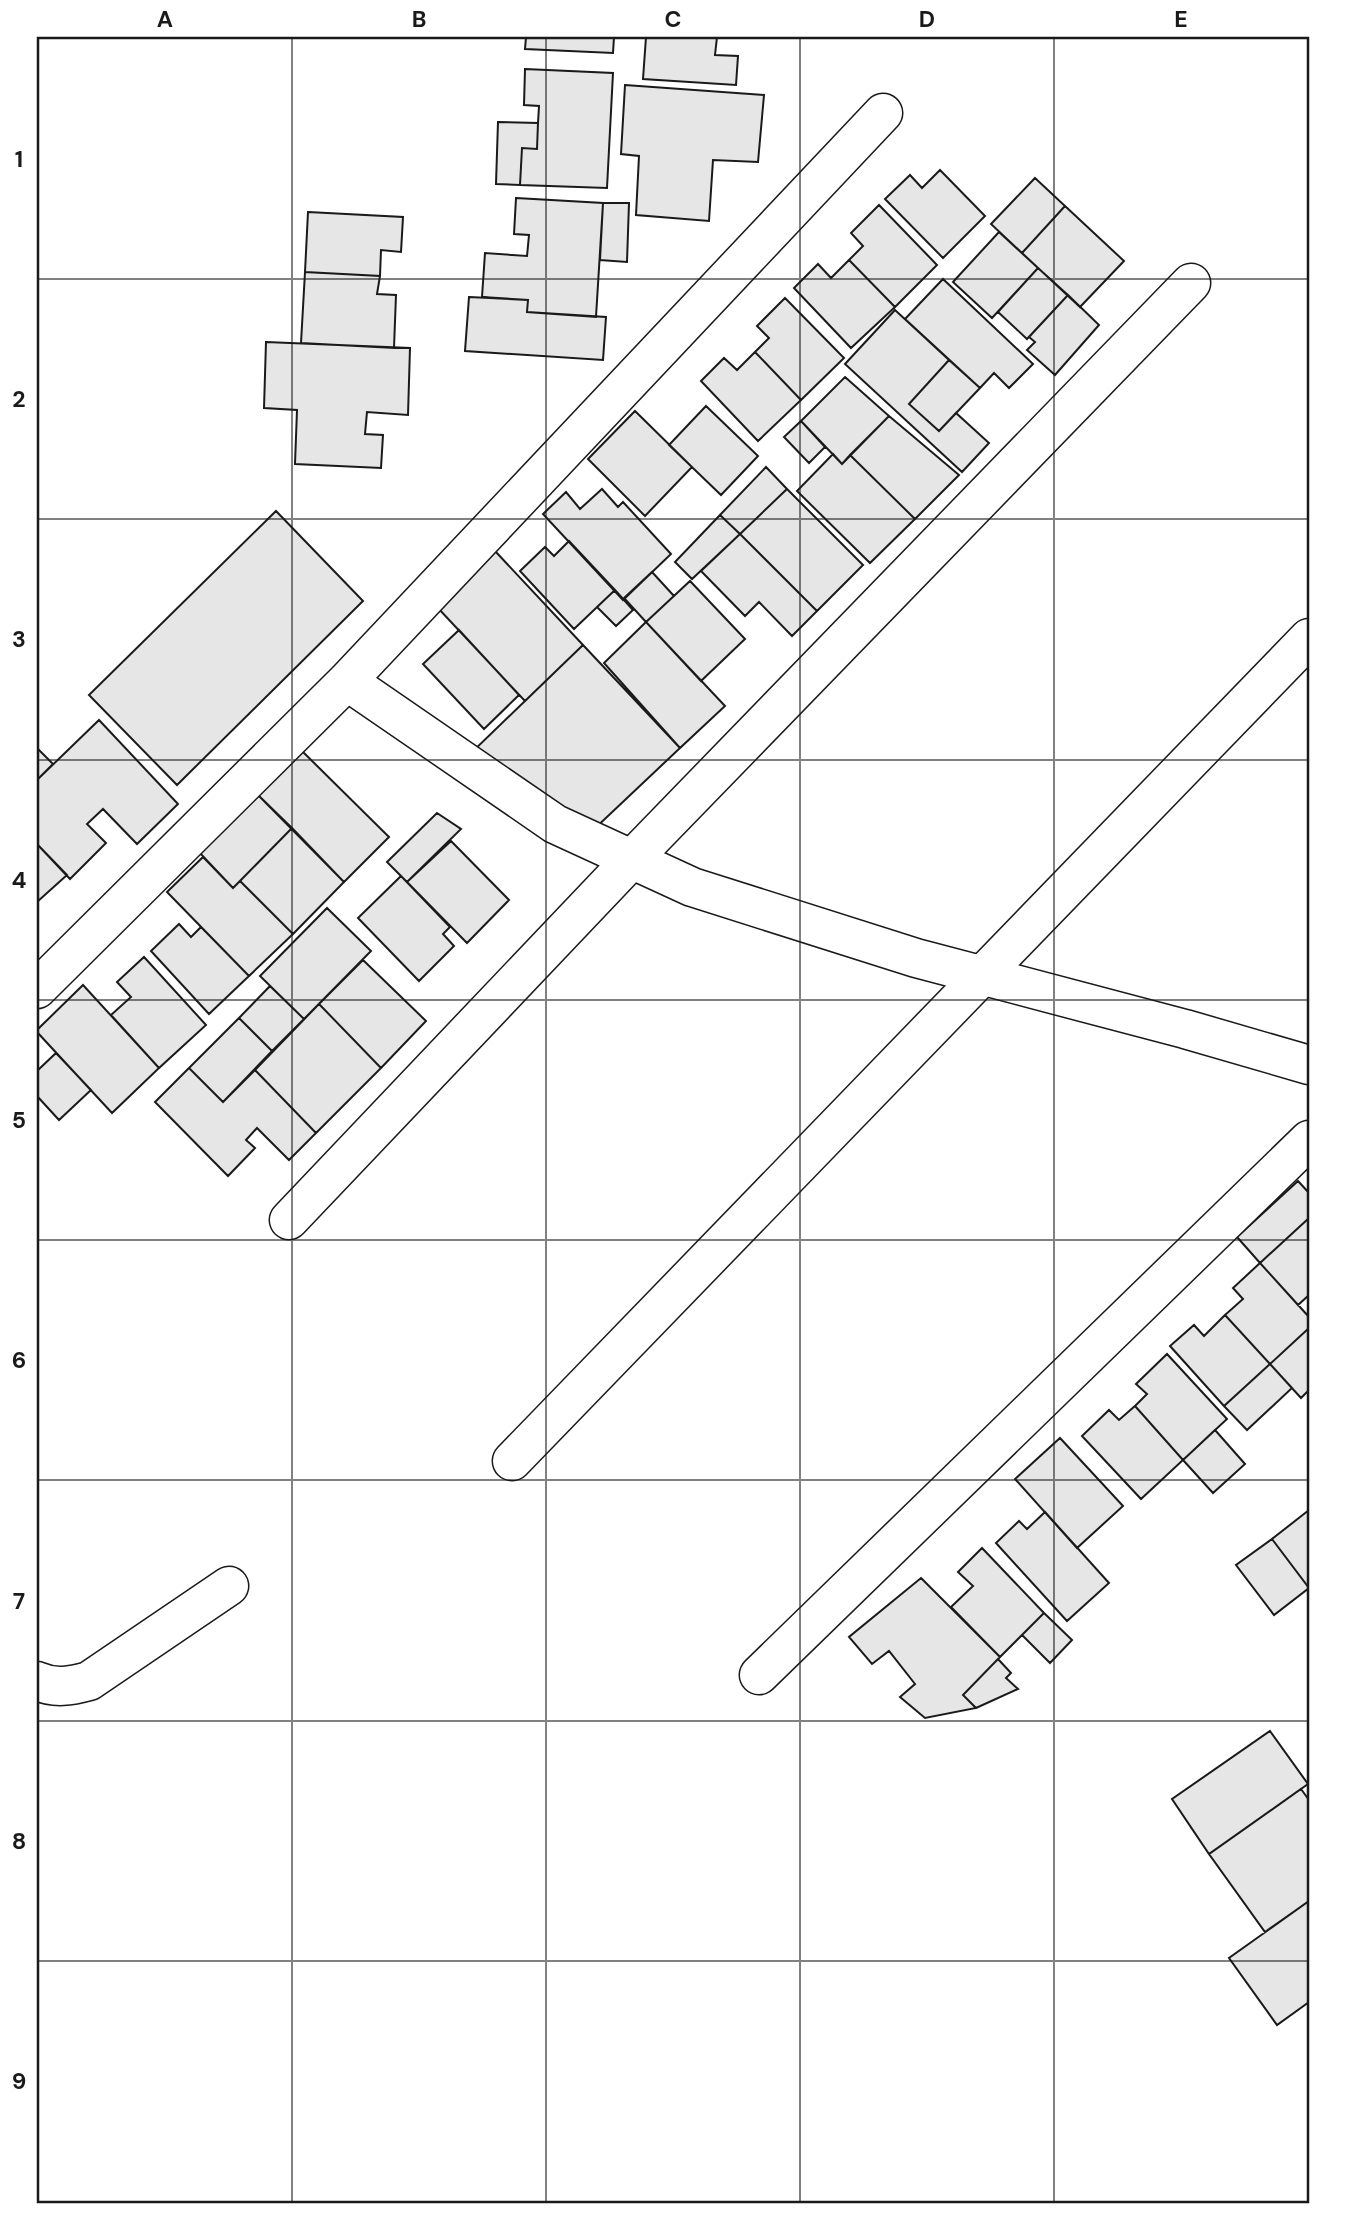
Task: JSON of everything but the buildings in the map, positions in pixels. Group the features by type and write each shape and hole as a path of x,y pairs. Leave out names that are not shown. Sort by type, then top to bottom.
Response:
{"street":[{"path":"37,989 347,681 883,113"},
{"path":"289,1220 632,859 1191,283"},
{"path":"512,1461 1309,638"},
{"path":"347,681 555,824 692,887 916,958 1185,1028 1309,1065"},
{"path":"759,1675 1309,1140"},
{"path":"37,1681 68,1687 89,1681 229,1587"}]}
